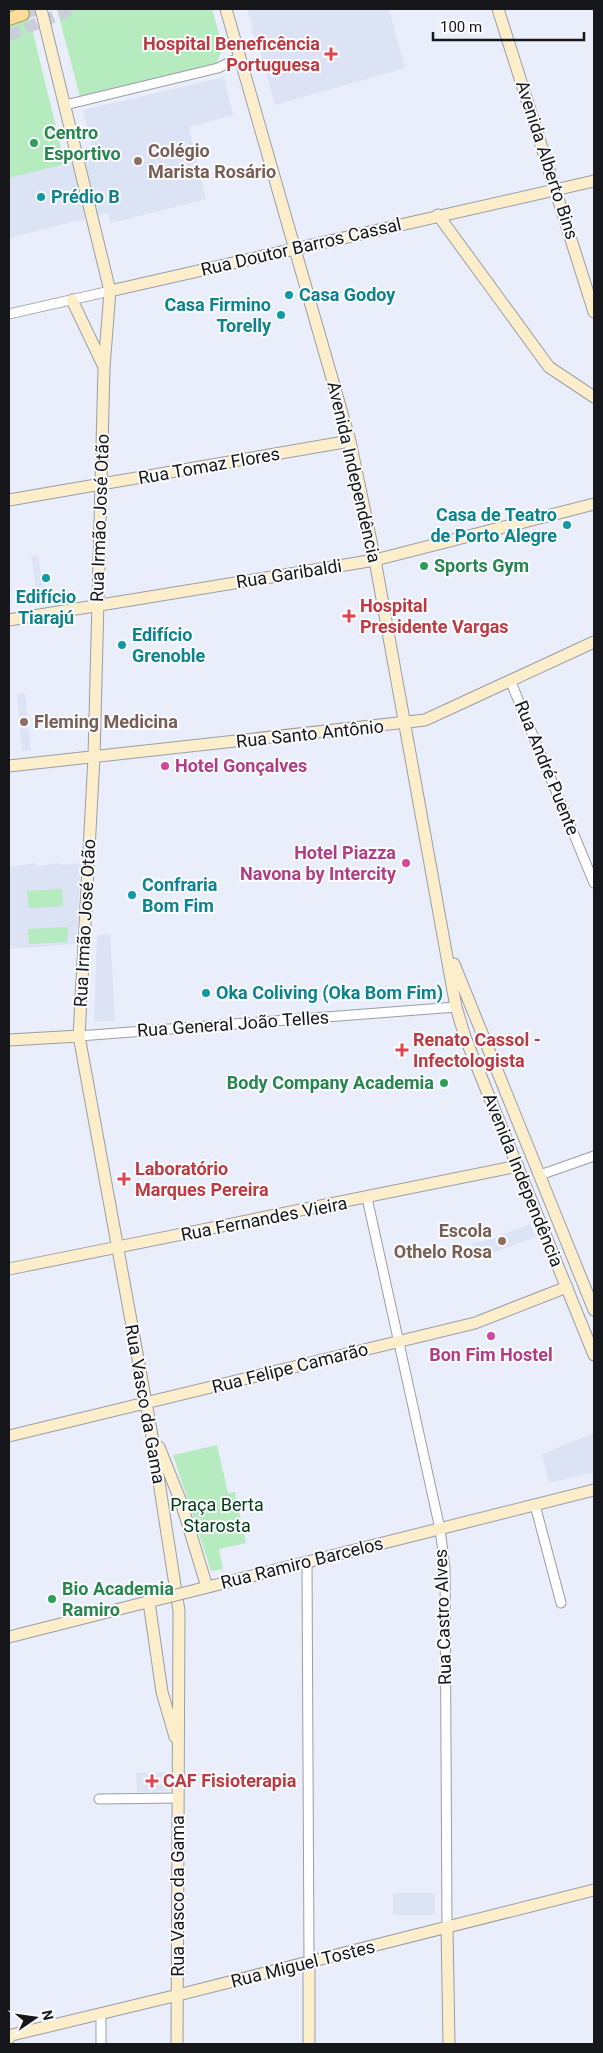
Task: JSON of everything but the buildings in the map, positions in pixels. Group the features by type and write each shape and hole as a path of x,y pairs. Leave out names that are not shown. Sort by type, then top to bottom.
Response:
{"main road":[{"path":"9,19 23,14"}],"street":[{"name":"Rua Irmão José Otão","path":"41,9 110,291 104,367 94,757 79,1036"},
{"path":"44,21 47,9"},
{"name":"Avenida Independência","path":"226,9 350,441 375,560 456,1007 465,1037 594,1355"},
{"name":"Avenida Alberto Bins","path":"498,9 594,312"},
{"path":"65,105 218,68 240,57"},
{"name":"Rua Doutor Barros Cassal","path":"9,314 556,188 594,181"},
{"path":"438,215 549,366 594,397"},
{"path":"72,300 104,367"},
{"name":"Rua Tomaz Flores","path":"9,500 350,441"},
{"name":"Rua Garibaldi","path":"9,620 375,560 594,504"},
{"name":"Rua Santo Antônio","path":"9,766 404,724 424,720 594,642"},
{"name":"Rua André Puente","path":"510,680 594,883"},
{"name":"Avenida Independência","path":"446,944 594,1310"},
{"name":"Rua General João Telles","path":"9,1040 456,1007"},
{"name":"Rua Vasco da Gama","path":"79,1036 151,1430 179,1611 177,2044"},
{"path":"540,1175 594,1156"},
{"name":"Rua Fernandes Vieira","path":"9,1269 518,1166"},
{"name":"Rua Castro Alves","path":"366,1198 440,1528 445,1568 448,2044"},
{"name":"Rua Felipe Camarão","path":"9,1436 474,1323 567,1288"},
{"path":"151,1430 181,1502 201,1589"},
{"name":"Rua Ramiro Barcelos","path":"9,1637 594,1490"},
{"path":"535,1505 561,1603"},
{"path":"307,1562 309,2044"},
{"path":"153,1601 162,1692 178,1750"},
{"path":"99,1799 178,1798"},
{"name":"Rua Miguel Tostes","path":"10,2036 594,1890"},
{"path":"101,2014 101,2044"}],"shaded area":[{"name":"Hospital Beneficência Portuguesa","path":"247,9 389,9 405,68 275,105"},
{"name":"Colégio Marista Rosário","path":"224,77 233,115 189,127 206,199 111,223 108,213 9,238 9,121 52,111 65,164 94,157 83,110"},
{"path":"38,555 45,601 38,602 31,556"},
{"name":"Fleming Medicina","path":"25,693 31,751 22,751 17,694"},
{"path":"36,863 37,867 60,863 60,865 81,863 76,944 9,949 9,867"},
{"path":"110,934 115,1021 94,1022 97,935"},
{"name":"Escola Othelo Rosa","path":"530,1224 536,1237 471,1261 469,1256 474,1255 472,1243 488,1240"},
{"path":"594,1433 594,1472 549,1483 542,1454"},
{"name":"CAF Fisioterapia","path":"168,1772 168,1791 137,1792 136,1773"},
{"path":"393,1893 435,1893 435,1915 393,1915"}],"green space":[{"path":"9,9 27,9 65,164 9,178"},
{"path":"70,9 212,9 223,48 216,65 80,97 58,13"},
{"path":"62,889 63,906 29,908 27,891"},
{"path":"68,927 67,942 29,944 28,929"},
{"name":"Praça Berta Starosta","path":"217,1445 228,1493 235,1492 246,1543 219,1549 223,1569 211,1571 173,1455"}],"tunnel":[{"path":"23,14 37,9"},
{"path":"9,35 72,9"}],"place":[{"name":"Hospital Beneficência Portuguesa","path":"331,54"},
{"name":"Centro Esportivo","path":"34,143"},
{"name":"Colégio Marista Rosário","path":"138,161"},
{"name":"Prédio B","path":"41,197"},
{"name":"Casa Godoy","path":"289,295"},
{"name":"Casa Firmino Torelly","path":"281,315"},
{"name":"Casa de Teatro de Porto Alegre","path":"567,525"},
{"name":"Sports Gym","path":"424,566"},
{"name":"Edifício Tiarajú","path":"46,578"},
{"name":"Hospital Presidente Vargas","path":"349,616"},
{"name":"Edifício Grenoble","path":"122,645"},
{"name":"Fleming Medicina","path":"24,722"},
{"name":"Hotel Gonçalves","path":"165,766"},
{"name":"Hotel Piazza Navona by Intercity","path":"406,863"},
{"name":"Confraria Bom Fim","path":"132,895"},
{"name":"Oka Coliving (Oka Bom Fim)","path":"206,993"},
{"name":"Renato Cassol - Infectologista","path":"402,1050"},
{"name":"Body Company Academia","path":"444,1083"},
{"name":"Laboratório Marques Pereira","path":"124,1179"},
{"name":"Escola Othelo Rosa","path":"502,1241"},
{"name":"Bon Fim Hostel","path":"491,1336"},
{"name":"Bio Academia Ramiro","path":"52,1599"},
{"name":"CAF Fisioterapia","path":"152,1781"}]}
